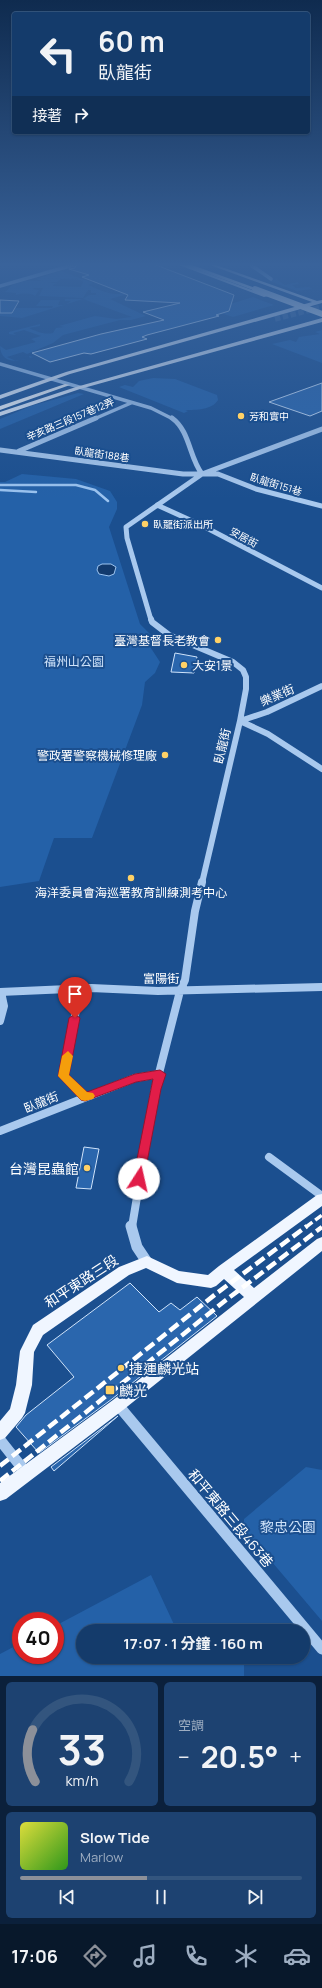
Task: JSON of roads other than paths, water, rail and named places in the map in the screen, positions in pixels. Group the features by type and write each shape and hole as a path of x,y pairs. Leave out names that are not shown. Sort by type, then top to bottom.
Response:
{"highway":[{"path":"0,402 52,380"},
{"path":"0,408 67,381"}],"main road":[{"path":"0,397 168,343"},
{"path":"67,381 194,343"},
{"path":"52,380 67,381 212,343"},
{"path":"0,414 78,388 239,343"},
{"path":"147,1262 177,1277 211,1282 224,1270 322,1197"},
{"path":"0,1493 118,1405 322,1243"},
{"name":"和平東路三段","path":"0,1433 18,1414 24,1385 27,1351 38,1330 124,1271 147,1262"},
{"path":"224,1270 254,1296"}],"street":[{"path":"0,364 52,380"},
{"path":"67,381 78,388 151,408 175,421 181,429 196,467 202,474"},
{"name":"辛亥路三段157巷12弄","path":"17,452 131,403"},
{"name":"臥龍街","path":"0,1131 135,1078 160,1074 180,990 185,980 195,911 245,698 246,674 240,667 220,656 169,635 156,627 152,622 126,530 130,523 202,474 322,429"},
{"name":"臥龍街188巷","path":"0,450 183,474 202,474"},
{"name":"臥龍街151巷","path":"202,474 218,474 256,489 322,506"},
{"name":"安居街","path":"157,505 209,529 322,588"},
{"name":"樂業街","path":"240,721 267,712 322,686"},
{"path":"240,721 268,734 322,769"},
{"name":"富陽街","path":"1,992 80,988 180,990 322,987"},
{"path":"80,988 64,1076 85,1097"},
{"path":"0,1021 4,1006 1,992"},
{"path":"147,1262 137,1247 130,1224 155,1089 160,1074"},
{"path":"269,1157 322,1197"},
{"name":"和平東路三段463巷","path":"118,1405 322,1649"},
{"path":"0,1440 27,1474"}],"waterway":[{"path":"0,485 76,485 95,490 108,501"},
{"path":"0,490 36,492"}],"railway":[{"path":"306,1227 322,1215"},
{"path":"0,1466 217,1293 307,1226"},
{"path":"0,1481 226,1300 322,1227"}],"place":[{"name":"芳和實中","path":"241,416"},
{"name":"臥龍街派出所","path":"145,524"},
{"name":"臺灣基督長老教會","path":"218,640"},
{"name":"大安1景","path":"184,665"},
{"name":"警政署警察機械修理廠","path":"165,755"},
{"name":"海洋委員會海巡署教育訓練測考中心","path":"131,878"},
{"name":"台灣昆蟲館","path":"87,1168"},
{"name":"捷運麟光站","path":"121,1368"},
{"name":"麟光","path":"110,1390"}],"park label":[{"name":"福州山公園","path":"74,661"},
{"name":"黎忠公園","path":"288,1526"}]}
